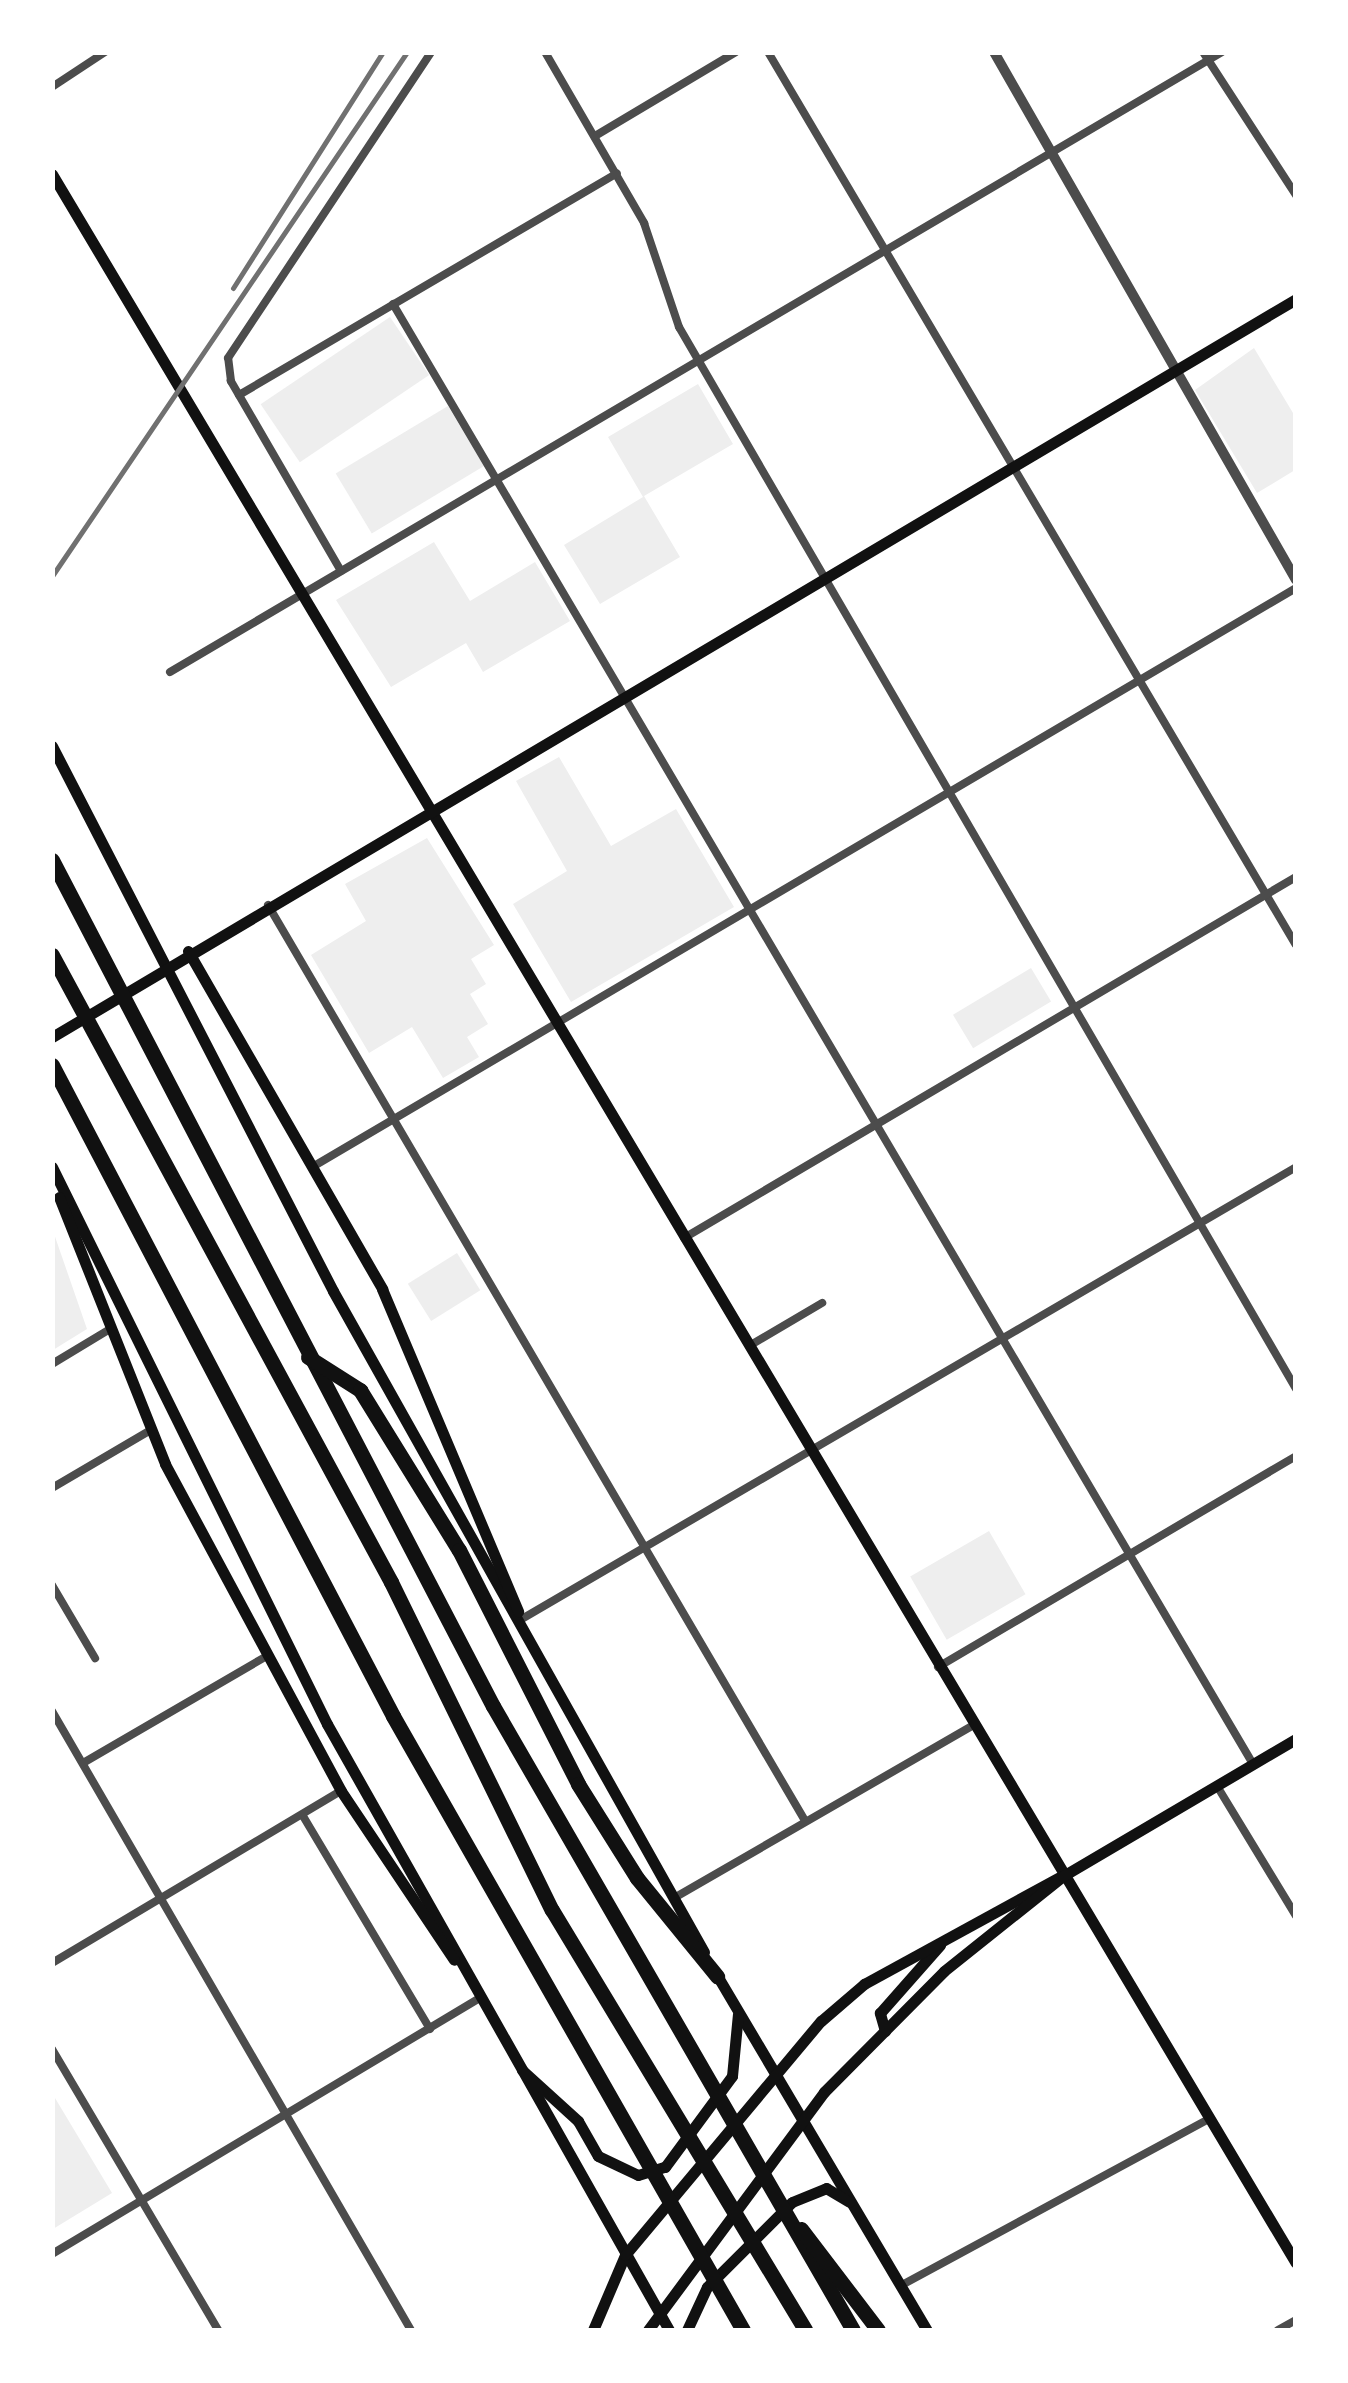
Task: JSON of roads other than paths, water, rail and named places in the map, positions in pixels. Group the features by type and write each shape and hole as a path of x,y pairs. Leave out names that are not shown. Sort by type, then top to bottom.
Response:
{"highway":[{"path":"52,860 304,1354 678,2031 769,2191 823,2266 878,2330"},
{"path":"52,955 391,1582 552,1910 805,2330"},
{"path":"52,1065 394,1716 741,2327"},
{"path":"304,1354 360,1390 459,1550 578,1784 637,1878 717,1976"},
{"path":"823,2266 853,2330"}],"main road":[{"path":"52,174 428,810 559,1022 970,1727 1296,2264"},
{"path":"52,1038 188,951 1296,299"},
{"path":"52,746 210,1049 520,1620 717,1976 927,2330"},
{"path":"188,951 314,1166 411,1352 516,1592 520,1620"},
{"path":"52,1168 231,1523 327,1724 512,2060 669,2330"},
{"path":"52,1179 149,1431 265,1657 341,1791 479,1998"},
{"path":"648,2330 802,2120 885,2031 986,1933 1063,1876 1296,1739"},
{"path":"592,2330 625,2255 771,2070 864,1984 942,1942 1038,1881 1063,1876"},
{"path":"885,2031 880,2014 942,1942"},
{"path":"512,2060 578,2121 598,2156 638,2176 665,2167 732,2076 738,2012"},
{"path":"687,2330 707,2287 792,2202 826,2188 852,2204"}],"street":[{"path":"52,88 105,52"},
{"path":"341,571 239,395 228,358 431,52"},
{"path":"545,52 617,172 698,361 1078,1005 1296,1389"},
{"path":"595,136 736,52"},
{"path":"768,52 1296,945"},
{"path":"994,52 1296,580"},
{"path":"1203,52 1213,58 1296,195"},
{"path":"170,672 1222,52"},
{"path":"239,395 617,172"},
{"path":"394,304 754,908 1253,1764"},
{"path":"314,1166 1296,588"},
{"path":"683,1239 1296,877"},
{"path":"268,905 648,1546 804,1820"},
{"path":"520,1620 1296,1167"},
{"path":"749,1346 822,1304"},
{"path":"52,1364 110,1330"},
{"path":"52,1488 149,1431"},
{"path":"938,1667 1296,1456"},
{"path":"52,1585 95,1658"},
{"path":"83,1762 265,1657"},
{"path":"52,1711 291,2115 411,2330"},
{"path":"674,1898 970,1727"},
{"path":"1216,1786 1296,1916"},
{"path":"52,1963 341,1791"},
{"path":"303,1816 430,2029"},
{"path":"52,2254 291,2115 479,1998"},
{"path":"52,2049 218,2330"},
{"path":"900,2286 1209,2119"},
{"path":"1278,2330 1296,2320"}],"railway":[{"path":"233,288 383,52"},
{"path":"52,576 407,52"}]}
